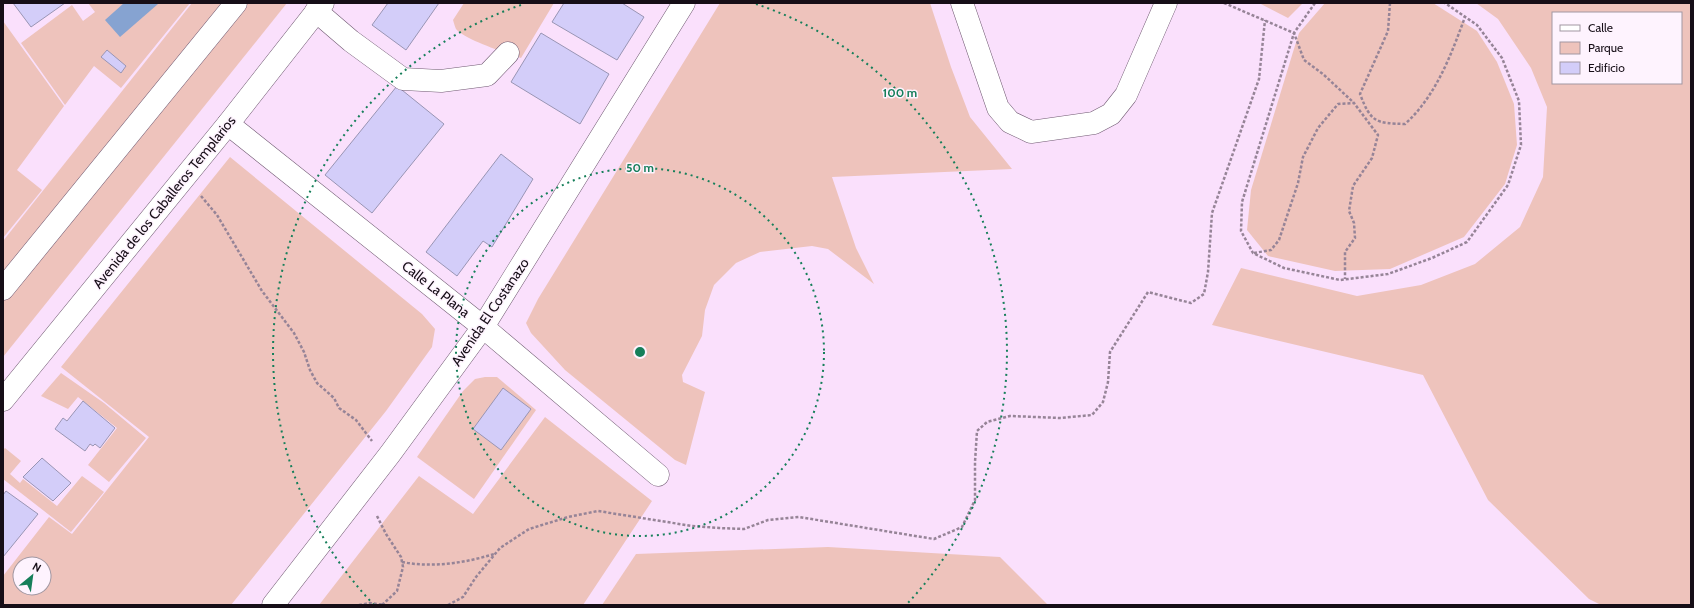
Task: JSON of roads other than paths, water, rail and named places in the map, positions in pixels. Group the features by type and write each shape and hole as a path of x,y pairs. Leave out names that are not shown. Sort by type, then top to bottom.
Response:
{"street":[{"path":"3,289 236,3"},
{"name":"Avenida El Costanazo","path":"273,605 390,454 483,327 684,3"},
{"path":"962,3 998,108 1010,122 1031,132 1094,123 1111,114 1126,95 1166,3"},
{"path":"320,7 351,41 403,79 441,81 487,75 508,53"},
{"name":"Avenida de los Caballeros Templarios","path":"3,400 228,124 320,7"},
{"name":"Calle La Plana","path":"228,124 483,327 658,474"}],"water":[{"path":"124,3 158,4 120,37 105,20"}]}
